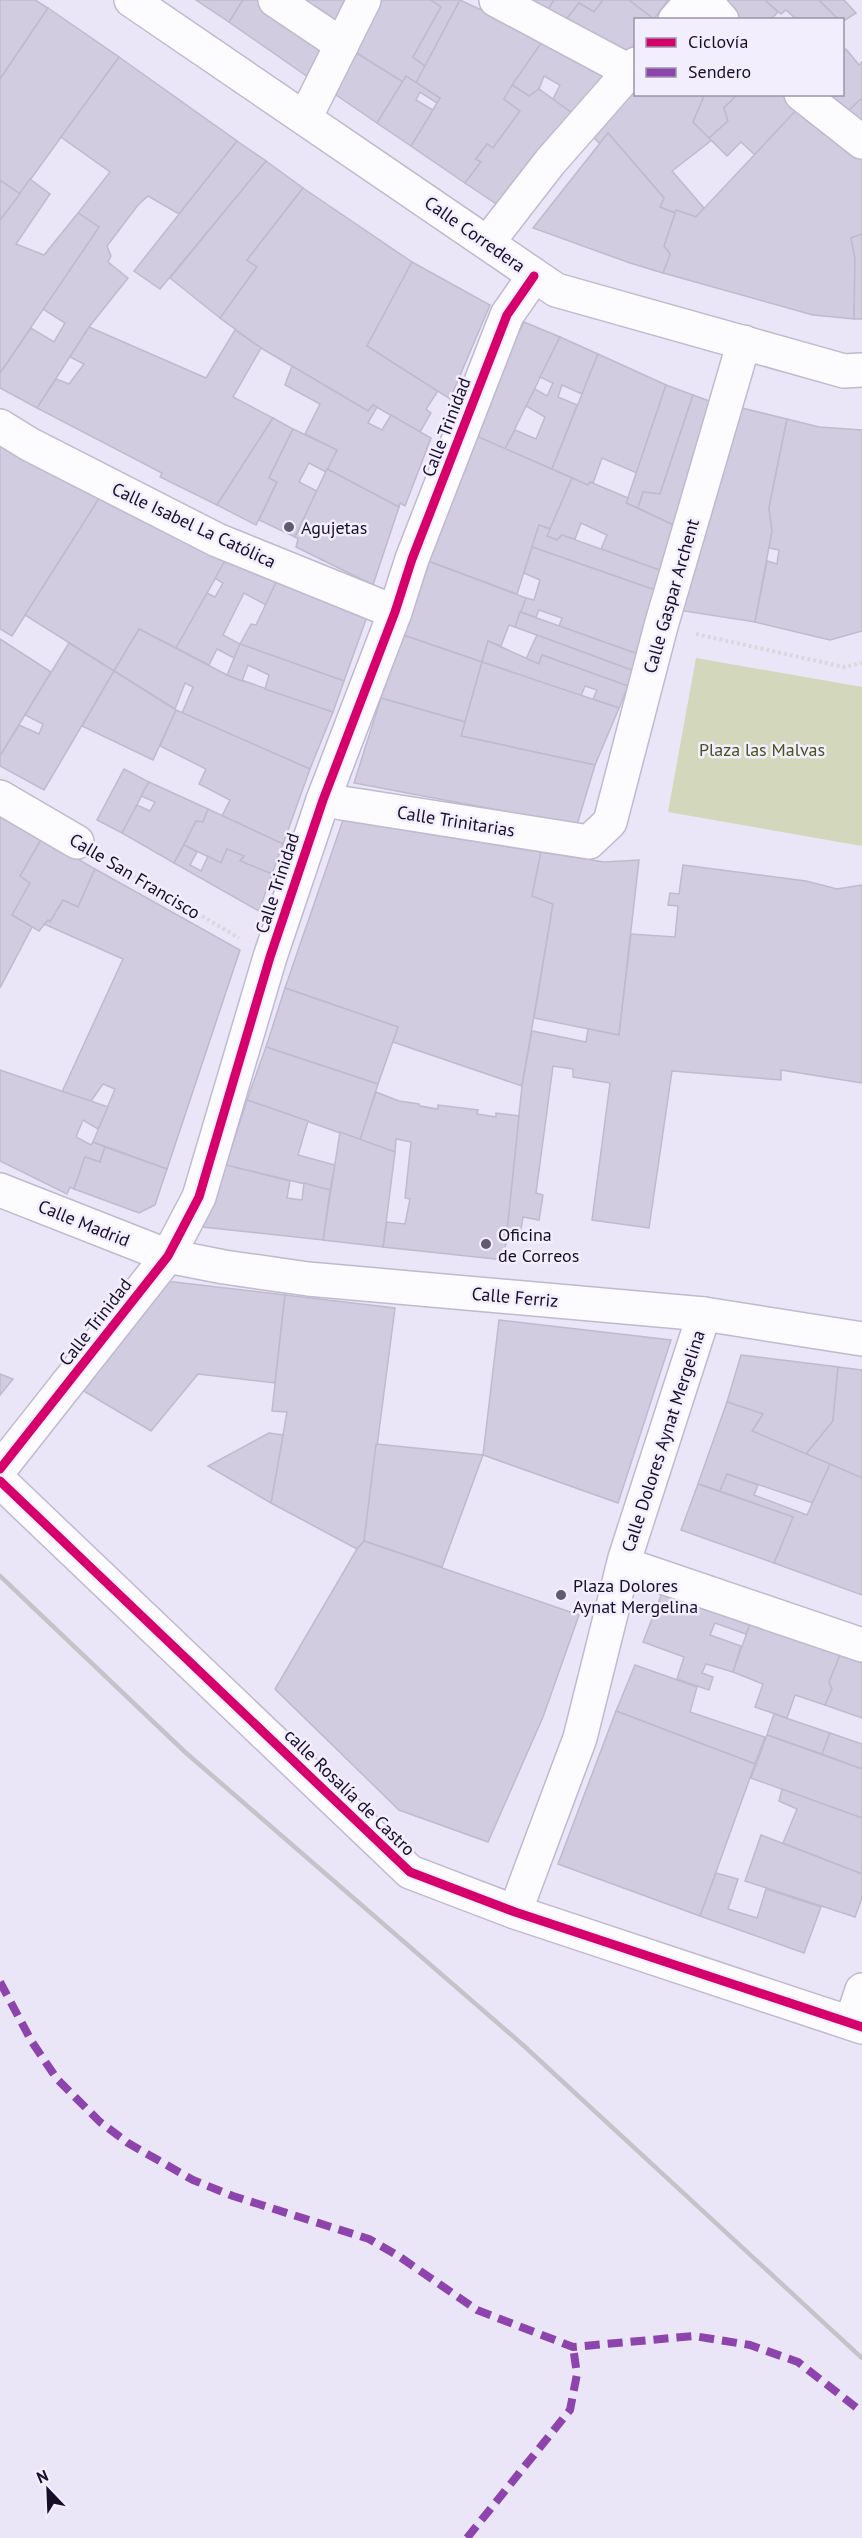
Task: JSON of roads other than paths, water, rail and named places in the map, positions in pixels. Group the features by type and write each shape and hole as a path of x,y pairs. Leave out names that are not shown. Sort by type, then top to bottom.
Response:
{"street":[{"name":"Calle Corredera","path":"131,0 556,290 844,371 862,370"},
{"path":"276,0 342,45"},
{"path":"305,118 364,0"},
{"path":"488,242 550,162 632,67 496,0"},
{"path":"677,18 693,0"},
{"path":"704,0 720,18"},
{"path":"804,96 862,142"},
{"name":"Calle Trinidad","path":"0,1469 168,1256 199,1197 270,957 323,800 412,559 507,315 534,276"},
{"name":"Calle Gaspar Archent","path":"589,842 610,822 661,626 744,342"},
{"name":"Calle Isabel La Católica","path":"0,426 29,444 217,540 394,612"},
{"name":"Calle San Francisco","path":"0,796 77,842"},
{"name":"Calle Trinitarias","path":"323,800 589,842"},
{"name":"Calle Madrid","path":"0,1190 168,1256"},
{"name":"Calle Ferriz","path":"168,1256 308,1279 704,1314 862,1339"},
{"name":"Calle Dolores Aynat Mergelina","path":"515,1912 580,1738 624,1564 704,1314"},
{"name":"calle Rosalía de Castro","path":"0,1481 410,1872 515,1912 856,2025"},
{"path":"624,1564 862,1645"},
{"path":"856,2025 862,1990"}],"railway":[{"path":"0,1576 185,1752 523,2045 862,2358"}],"place":[{"name":"Agujetas","path":"289,527"},
{"name":"Oficina de Correos","path":"486,1244"},
{"name":"Plaza Dolores Aynat Mergelina","path":"561,1595"}],"park label":[{"name":"Plaza las Malvas","path":"762,749"}]}
